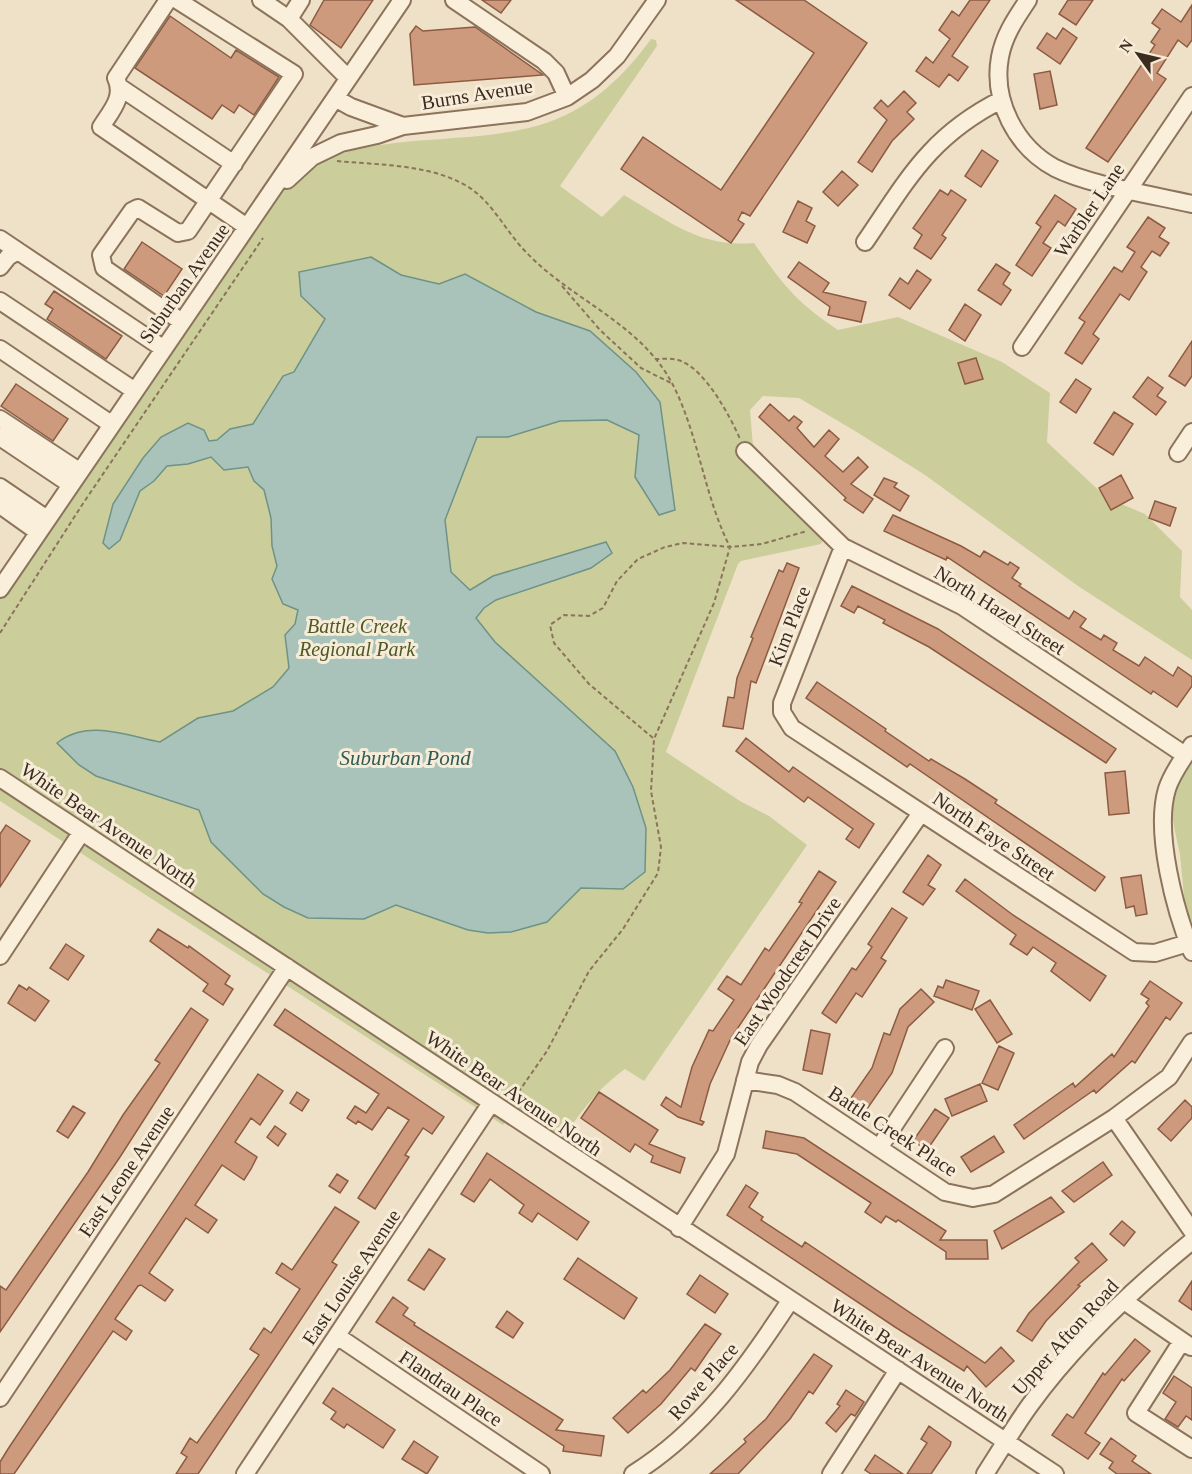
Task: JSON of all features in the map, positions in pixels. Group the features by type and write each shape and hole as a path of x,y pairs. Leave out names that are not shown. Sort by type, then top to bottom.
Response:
{"street":[{"path":"168,0 116,78 121,88 234,164"},
{"path":"177,0 294,74 188,231 178,233 138,208 132,211 101,255 104,268 182,322"},
{"path":"261,0 289,19 348,78"},
{"path":"289,19 301,0"},
{"name":"Suburban Avenue","path":"0,589 7,564 43,525 402,0"},
{"path":"454,0 544,61 555,73 567,97"},
{"name":"Burns Avenue","path":"268,197 312,157 327,149 403,126 527,112 567,97 592,80 617,56 657,0"},
{"path":"1028,0 1010,29 1000,57 1001,100 1015,130 1040,158 1073,175 1192,204"},
{"path":"121,88 118,100 101,127 247,227"},
{"name":"Warbler Lane","path":"1022,347 1192,96"},
{"name":"Burns Avenue","path":"335,98 351,107 403,126"},
{"path":"865,242 920,161 936,143 978,112 1001,100"},
{"path":"0,239 164,348"},
{"path":"0,267 8,257 18,251"},
{"path":"0,301 135,391"},
{"path":"0,349 111,424"},
{"path":"0,418 74,478"},
{"path":"1178,453 1192,432"},
{"path":"0,437 74,478"},
{"name":"North Hazel Street","path":"745,451 843,548 962,606 1189,750"},
{"path":"0,487 43,525"},
{"path":"0,505 43,525"},
{"name":"Kim Place","path":"786,721 782,712 782,703 843,548"},
{"name":"North Faye Street","path":"786,721 792,728 1134,952 1155,953 1190,948"},
{"path":"1189,750 1167,789 1163,817 1170,871 1190,948"},
{"name":"White Bear Avenue North","path":"0,778 1055,1474"},
{"name":"East Woodcrest Drive","path":"679,1228 726,1154 746,1080 759,1045 921,813"},
{"path":"0,956 81,833"},
{"name":"East Leone Avenue","path":"0,1398 287,967"},
{"name":"Battle Creek Place","path":"746,1080 778,1085 795,1092 945,1192 973,1198 994,1194 1114,1118 1169,1077 1192,1042"},
{"path":"879,1148 945,1048"},
{"name":"East Louise Avenue","path":"245,1474 491,1103"},
{"path":"1114,1118 1192,1231"},
{"name":"Upper Afton Road","path":"985,1474 1055,1373 1124,1301 1192,1241"},
{"name":"Rowe Place","path":"633,1474 678,1442 705,1416 739,1376 790,1301"},
{"path":"1124,1301 1187,1345 1136,1413 1192,1449"},
{"name":"Flandrau Place","path":"338,1336 541,1474"},
{"path":"831,1474 898,1370"}],"path":[{"path":"331,161 407,168 441,175 467,186 496,213 525,251 561,284 600,330 641,368 673,384"},
{"path":"0,633 82,504 263,238"},
{"path":"515,1097 548,1051 589,970 623,929 658,873 661,848 651,791 654,739 714,603 730,547 721,530 692,434 673,384 642,343 612,318 561,284"},
{"path":"655,359 679,360 702,376 732,420 745,451"},
{"path":"654,739 589,684 554,643 550,625 564,615 589,616 603,608 617,581 638,559 665,547 683,543 730,547 762,544 822,527"}],"green space":[{"name":"Battle Creek Regional Park","path":"651,39 656,40 657,46 560,186 602,217 624,195 671,223 701,237 717,241 754,243 791,292 838,330 898,317 1002,362 1050,393 1047,442 1107,498 1145,514 1182,551 1180,597 1192,610 1192,660 1078,586 925,475 855,431 799,398 763,396 750,410 754,459 829,524 821,544 741,561 738,564 666,752 740,801 769,816 807,845 644,1081 625,1069 588,1104 559,1145 511,1114 503,1125 0,801 0,575 284,165 332,159 331,157 358,149 385,144 495,134 549,122 565,116 593,99 619,77"},
{"path":"1192,758 1192,923 1185,907 1180,855 1171,812 1177,780"}],"water":[{"name":"Suburban Pond","path":"371,257 401,275 439,284 465,274 536,312 590,331 636,372 660,402 675,510 659,515 635,477 639,435 607,420 560,421 508,437 477,437 445,520 451,572 470,590 493,576 606,542 612,553 591,568 496,600 484,608 476,618 495,642 615,751 633,787 646,828 645,872 623,889 581,888 547,922 511,932 488,933 468,930 396,905 364,919 308,918 263,894 211,842 199,810 96,776 79,765 57,743 69,736 94,730 160,742 198,718 233,711 273,687 289,668 285,635 295,624 298,610 283,604 272,579 277,566 272,546 271,518 264,490 254,481 248,467 224,470 211,457 188,464 167,466 154,481 140,491 120,540 109,549 103,543 113,504 143,458 161,437 188,423 204,430 209,441 217,440 230,429 253,424 283,376 294,372 325,319 301,296 299,272"}],"building":[{"path":"324,0 373,0 341,48 310,25"},
{"path":"482,0 511,0 501,13"},
{"path":"736,0 804,0 867,43 750,216 742,212 738,220 744,224 731,243 621,169 643,137 721,190 814,53"},
{"path":"970,0 990,0 952,56 968,67 958,81 949,74 939,87 916,71 926,57 933,63 950,39 939,30 952,11 959,16"},
{"path":"1068,0 1093,0 1076,25 1059,14"},
{"path":"1192,5 1192,40 1187,47 1178,40 1157,73 1166,79 1108,162 1086,148 1155,45 1151,42 1160,29 1152,23 1162,9 1181,22"},
{"path":"170,16 231,58 236,50 279,77 254,115 239,105 234,113 222,105 212,119 135,68"},
{"path":"416,26 423,31 475,27 543,75 414,85 410,34"},
{"path":"1063,28 1077,38 1060,64 1037,48 1047,33 1056,39"},
{"path":"1050,71 1057,105 1040,109 1034,74"},
{"path":"904,91 916,103 907,112 914,119 892,141 872,172 858,162 887,120 874,108 881,100 888,107"},
{"path":"982,150 998,161 981,187 965,176"},
{"path":"842,171 858,185 838,206 823,192"},
{"path":"940,190 948,195 951,190 966,200 942,235 946,238 931,259 914,248 922,235 913,228"},
{"path":"1055,195 1076,209 1065,226 1058,221 1043,243 1051,248 1032,276 1016,265 1041,227 1036,223"},
{"path":"798,201 812,208 806,221 815,226 807,243 783,232"},
{"path":"1148,217 1165,228 1159,237 1169,243 1160,256 1152,251 1141,267 1147,272 1129,300 1120,294 1093,334 1099,339 1082,364 1065,353 1085,322 1079,318 1114,267 1122,272 1135,252 1127,247"},
{"path":"142,242 182,269 164,296 124,269"},
{"path":"799,262 829,283 823,292 866,302 861,322 828,315 830,307 788,277"},
{"path":"996,264 1010,273 1003,284 1011,290 1001,305 978,290"},
{"path":"917,270 931,280 910,309 889,295 900,278 908,284"},
{"path":"54,291 122,336 106,359 47,319 53,309 45,304"},
{"path":"965,304 981,315 965,341 949,330"},
{"path":"1192,341 1192,376 1185,386 1169,376"},
{"path":"976,358 983,379 965,384 958,363"},
{"path":"1148,377 1163,388 1157,396 1166,402 1156,415 1133,397"},
{"path":"1076,379 1091,389 1076,413 1060,402"},
{"path":"16,384 68,419 53,441 1,406"},
{"path":"770,404 789,421 794,416 802,422 797,428 814,447 829,430 839,439 825,456 843,472 858,457 868,467 851,484 873,499 863,513 844,500 846,498 759,417"},
{"path":"1114,412 1133,424 1113,455 1094,443"},
{"path":"1121,475 1133,498 1111,510 1099,488"},
{"path":"884,478 897,483 894,487 909,496 900,511 874,495"},
{"path":"1155,501 1176,508 1170,526 1149,518"},
{"path":"893,515 980,557 984,551 1008,565 1010,562 1019,568 1012,578 1021,584 1019,586 1069,619 1074,611 1086,619 1080,627 1101,640 1104,635 1117,643 1113,650 1139,666 1145,657 1173,676 1178,667 1192,677 1192,686 1177,707 1153,691 1151,694 947,557 946,560 884,531"},
{"path":"787,563 799,568 756,683 751,681 743,729 723,726 728,697 734,698 737,678 753,638 751,637 779,570 783,572"},
{"path":"852,586 938,629 1116,749 1106,763 929,647 883,623 885,620 858,606 854,613 841,606"},
{"path":"817,682 929,761 931,759 997,800 995,803 1105,877 1095,891 910,764 907,767 806,698"},
{"path":"746,738 789,772 793,767 874,824 859,848 846,839 853,829 808,797 804,802 736,751"},
{"path":"1125,771 1129,813 1109,815 1105,773"},
{"path":"6,825 30,841 0,887 0,834"},
{"path":"928,855 941,865 928,885 935,889 923,905 903,892"},
{"path":"819,871 836,882 731,1038 710,1084 700,1120 704,1122 702,1125 678,1117 661,1105 666,1097 681,1107 692,1067 709,1030 713,1031 734,1000 718,989 727,976 741,985 765,948 769,951 802,903 799,902"},
{"path":"1141,875 1147,914 1136,916 1134,906 1126,908 1121,878"},
{"path":"965,879 1013,915 1106,976 1090,1001 1051,971 1056,963 1033,947 1027,955 1010,944 1016,935 956,891"},
{"path":"892,908 907,918 881,958 886,961 862,997 856,993 836,1023 822,1013 852,968 856,970 872,947 868,944"},
{"path":"158,929 188,948 189,946 230,976 225,984 233,989 223,1005 203,991 208,984 150,941"},
{"path":"66,944 84,956 68,980 50,968"},
{"path":"946,980 979,991 972,1010 934,996 938,986 943,988"},
{"path":"1150,981 1182,1003 1170,1020 1166,1017 1135,1063 1132,1061 1096,1093 1094,1090 1024,1139 1014,1125 1073,1083 1075,1087 1112,1054 1114,1057 1149,1006 1146,1003 1149,999 1141,994"},
{"path":"19,985 27,990 29,987 49,1001 35,1021 8,1003"},
{"path":"921,989 934,1002 908,1027 892,1073 867,1109 851,1098 872,1068 884,1033 890,1035 900,1009"},
{"path":"990,1000 1012,1034 997,1043 975,1009"},
{"path":"191,1008 208,1020 120,1157 0,1332 0,1286 6,1290 88,1172 123,1115 160,1063 155,1060"},
{"path":"285,1009 444,1117 432,1134 423,1128 405,1155 409,1157 375,1209 358,1198 409,1120 388,1107 372,1130 358,1121 356,1124 347,1118 355,1106 366,1113 379,1094 274,1025"},
{"path":"811,1030 830,1034 822,1074 803,1070"},
{"path":"999,1046 1014,1053 998,1090 982,1083"},
{"path":"258,1074 283,1091 260,1125 251,1118 235,1142 257,1157 244,1180 222,1165 195,1205 217,1220 208,1233 186,1218 149,1273 173,1290 165,1301 141,1285 138,1286 115,1319 132,1331 126,1340 113,1331 14,1474 0,1474 0,1462 8,1449"},
{"path":"980,1084 987,1101 952,1116 945,1099"},
{"path":"297,1092 309,1100 302,1111 290,1103"},
{"path":"599,1092 658,1130 649,1144 685,1158 680,1173 651,1162 653,1156 635,1144 630,1152 581,1118"},
{"path":"1185,1100 1192,1107 1192,1118 1171,1141 1158,1129"},
{"path":"73,1106 85,1113 68,1138 57,1131"},
{"path":"935,1109 949,1118 927,1150 913,1141"},
{"path":"275,1126 286,1134 278,1146 267,1137"},
{"path":"766,1131 804,1138 946,1231 940,1240 987,1240 988,1259 946,1259 946,1252 898,1220 896,1222 886,1216 881,1223 865,1212 871,1203 797,1154 763,1148"},
{"path":"994,1136 1004,1152 971,1172 961,1157"},
{"path":"487,1153 589,1222 577,1240 538,1213 532,1222 519,1213 524,1205 490,1179 474,1202 461,1194"},
{"path":"1103,1162 1112,1175 1074,1202 1062,1191"},
{"path":"337,1174 348,1181 340,1193 329,1186"},
{"path":"746,1185 758,1193 749,1207 763,1217 761,1220 802,1247 805,1242 985,1363 1001,1347 1014,1361 986,1387 967,1366 964,1371 727,1215"},
{"path":"1051,1197 1064,1212 1002,1249 994,1231"},
{"path":"335,1207 359,1222 332,1262 337,1265 198,1474 176,1474 187,1457 181,1453 190,1438 197,1443 259,1355 250,1349 264,1328 271,1333 300,1289 276,1273 282,1263 292,1270"},
{"path":"1122,1221 1135,1232 1124,1246 1110,1234"},
{"path":"1092,1243 1107,1260 1078,1285 1080,1286 1046,1321 1032,1341 1017,1331 1029,1313 1079,1262 1075,1258"},
{"path":"429,1249 445,1259 424,1290 408,1280"},
{"path":"578,1258 637,1298 624,1319 564,1279"},
{"path":"700,1275 728,1294 715,1313 687,1294"},
{"path":"1192,1281 1192,1310 1179,1301"},
{"path":"393,1297 408,1308 403,1315 415,1323 414,1325 563,1420 556,1430 604,1436 601,1456 563,1451 564,1446 376,1322"},
{"path":"507,1311 523,1323 513,1338 496,1327"},
{"path":"705,1324 721,1334 695,1371 691,1368 661,1404 628,1433 613,1418 643,1390 646,1393 670,1370"},
{"path":"1135,1339 1150,1351 1124,1381 1122,1379 1085,1433 1100,1443 1088,1459 1052,1435 1067,1414 1073,1418 1103,1373 1105,1375"},
{"path":"814,1354 832,1366 813,1394 809,1391 790,1419 738,1474 710,1474 746,1442 744,1439 766,1419"},
{"path":"1174,1376 1192,1388 1192,1420 1186,1416 1178,1427 1165,1419 1176,1402 1163,1393"},
{"path":"333,1388 395,1430 383,1448 347,1424 344,1428 331,1419 336,1412 323,1403"},
{"path":"846,1390 864,1402 855,1416 851,1414 836,1432 826,1423 840,1406 837,1404"},
{"path":"929,1426 951,1442 950,1446 931,1474 907,1474 927,1443 921,1439"},
{"path":"1111,1438 1136,1456 1132,1461 1151,1474 1117,1474 1109,1468 1113,1462 1100,1454"},
{"path":"414,1441 438,1457 427,1474 402,1459"},
{"path":"875,1455 903,1474 871,1474 865,1470"}]}
